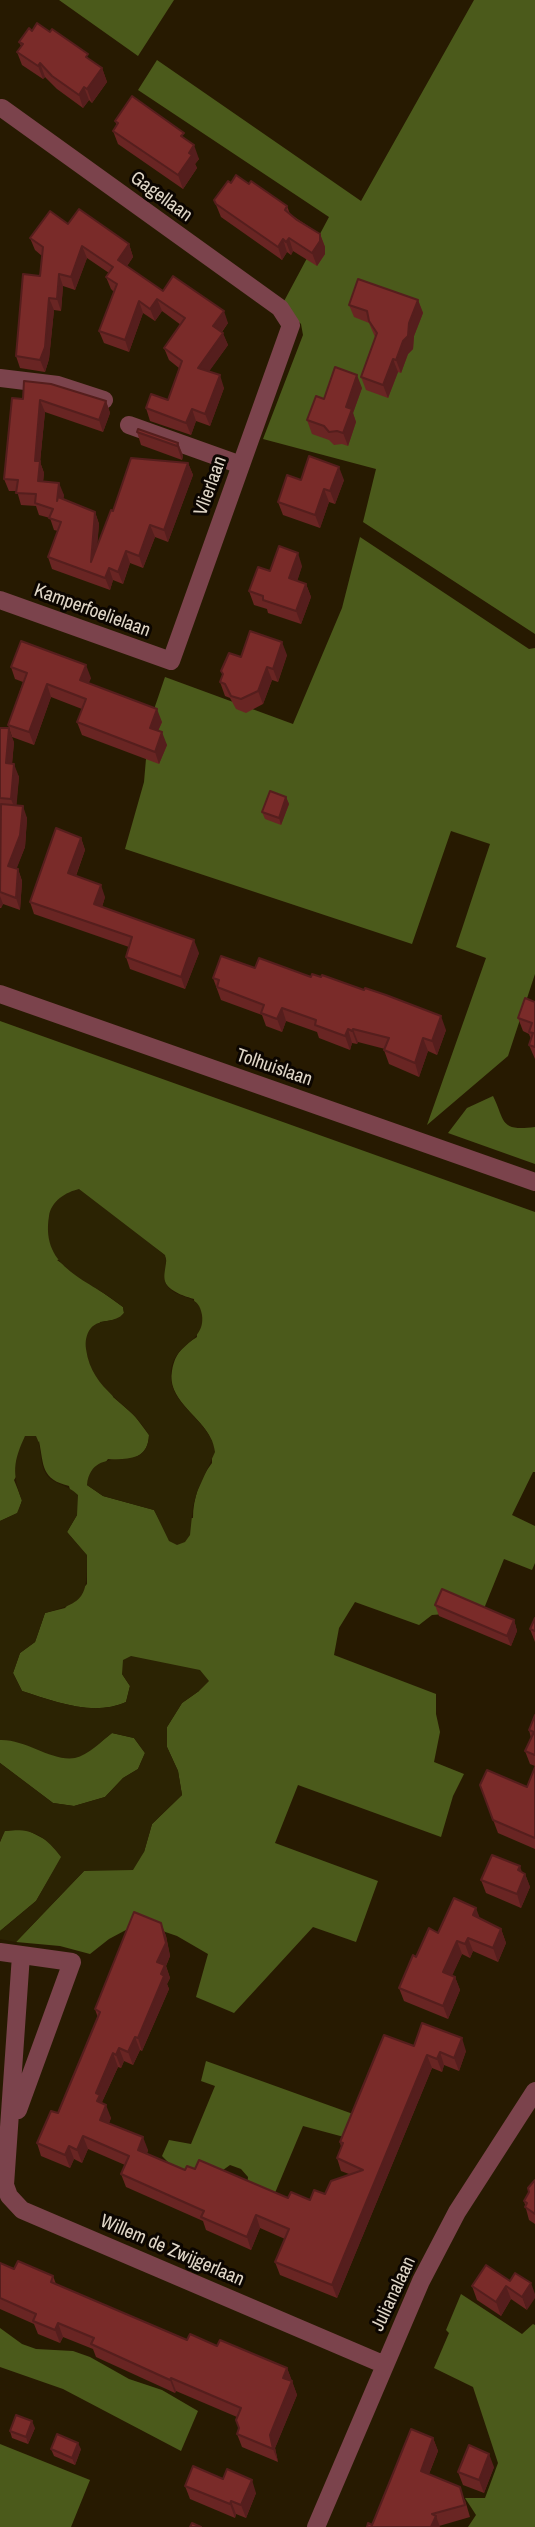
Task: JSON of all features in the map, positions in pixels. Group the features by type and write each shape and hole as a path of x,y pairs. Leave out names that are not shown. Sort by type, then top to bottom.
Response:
{"street":[{"name":"Gagellaan","path":"1,116 280,308 291,325"},
{"name":"Vlierlaan","path":"171,661 291,325"},
{"path":"0,378 58,385 104,400"},
{"path":"129,425 241,465"},
{"name":"Kamperfoelielaan","path":"0,600 171,661"},
{"name":"Tolhuislaan","path":"0,994 535,1182"},
{"name":"Willem de Zwijgerlaan","path":"0,1952 72,1962 10,2130"},
{"name":"Willem de Zwijgerlaan","path":"21,1955 5,2185 9,2196 22,2210 384,2365"},
{"name":"Julianalaan","path":"316,2527 421,2281 457,2211 535,2091"}],"green space":[{"path":"59,0 174,0 138,56"},
{"path":"474,0 535,0 535,634 363,522 376,469 263,439 303,335 301,324 282,305 329,217 138,90 157,60 361,201"},
{"path":"360,537 529,649 535,648 535,974 508,1056 427,1125 486,958 456,947 490,844 451,831 412,944 125,849 144,782 149,724 165,677 293,724 342,608"},
{"path":"0,1021 535,1212 535,1472 512,1515 535,1526 535,1563 532,1570 504,1559 483,1611 432,1615 419,1625 355,1602 339,1628 334,1655 436,1694 440,1732 434,1762 464,1774 453,1796 441,1837 298,1785 275,1843 378,1881 356,1942 313,1927 234,2013 196,1997 208,1954 177,1936 139,1923 109,1939 90,1954 60,1946 16,1942 84,1871 144,1852 152,1824 182,1795 178,1771 167,1747 167,1727 182,1703 199,1691 122,1674 130,1686 126,1702 87,1708 22,1691 13,1673 20,1653 35,1642 45,1613 65,1608 87,1584 87,1556 67,1532 77,1515 69,1486 53,1480 45,1470 39,1441 14,1480 22,1500 18,1513 0,1521","holes":["148,1244 161,1252 166,1259 163,1276 168,1286 177,1293 194,1299 197,1337 178,1355 172,1371 172,1381 178,1398 204,1427 212,1445 212,1463 198,1489 193,1518 159,1519 154,1510 103,1496 87,1485 108,1459 123,1460 141,1454 148,1443 149,1435 134,1415 113,1397 100,1322 119,1319 124,1313 123,1307 57,1260"]},
{"path":"493,1096 502,1118 509,1126 535,1127 535,1164 448,1133 467,1108"},
{"path":"112,1733 134,1738 145,1753 138,1769 123,1778 105,1797 74,1806 53,1803 0,1763 0,1740 14,1739 29,1745 98,1744"},
{"path":"25,1829 48,1841 62,1857 36,1901 0,1931 0,1842 4,1831"},
{"path":"206,2061 353,2114 344,2137 303,2126 272,2200 247,2187 248,2177 241,2169 230,2165 205,2183 175,2169 162,2156 169,2140 191,2144 215,2086 201,2081"},
{"path":"461,2294 522,2334 535,2325 535,2527 468,2527 476,2515 465,2498 485,2498 498,2463 473,2387 434,2368"},
{"path":"0,2328 22,2344 36,2349 73,2351 90,2357 129,2379 162,2390 198,2411 181,2451 63,2389 0,2367"},
{"path":"0,2444 90,2480 71,2527 0,2527"}],"sand":[{"path":"79,1189 165,1255 164,1277 167,1286 198,1304 202,1315 202,1325 198,1333 175,1358 171,1379 182,1403 206,1430 215,1452 197,1492 190,1535 185,1542 177,1545 169,1541 154,1510 103,1496 87,1485 91,1471 99,1464 139,1455 146,1448 149,1435 132,1413 103,1386 90,1364 86,1349 86,1338 91,1328 120,1316 124,1313 123,1307 70,1271 52,1249 48,1234 50,1211 60,1198"},
{"path":"25,1436 36,1436 46,1474 78,1495 77,1515 67,1532 87,1555 87,1569 85,1589 81,1596 69,1605 45,1613 35,1642 20,1653 13,1673 22,1691 74,1706 114,1706 126,1702 130,1686 122,1674 123,1660 131,1656 200,1670 209,1681 182,1703 167,1727 167,1747 178,1771 182,1795 152,1824 144,1852 133,1870 84,1871 16,1942 0,1939 0,1931 36,1901 61,1857 43,1838 30,1832 5,1831 0,1842 0,1763 53,1803 74,1806 105,1797 123,1778 138,1769 145,1753 134,1738 112,1733 90,1751 75,1758 57,1757 19,1743 0,1740 0,1521 17,1513 22,1501 15,1468"}],"building":[{"path":"37,23 50,32 52,29 88,54 86,57 102,68 87,89 84,87 79,95 52,76 40,63 38,66 17,52 23,44 19,42 29,28 32,31"},
{"path":"132,96 184,133 181,136 194,145 189,153 192,155 178,175 113,131 118,123 115,121"},
{"path":"236,175 249,184 251,181 287,206 285,210 320,234 320,241 312,253 289,238 286,242 283,239 278,247 216,204 214,200"},
{"path":"79,209 129,244 118,260 163,291 173,276 224,311 213,326 223,333 198,368 220,375 205,414 192,409 186,423 146,408 151,394 168,400 182,361 164,348 185,318 157,299 150,309 139,301 125,340 99,331 117,284 106,277 113,267 82,246 71,277 59,274 57,299 49,298 45,347 40,360 16,356 23,274 40,276 43,247 30,238 50,211 68,224"},
{"path":"358,279 418,300 409,323 408,336 403,341 396,360 393,359 383,385 361,377 377,333 369,321 367,311 349,305"},
{"path":"335,367 357,375 346,407 352,409 343,433 329,432 324,426 307,420 316,396 324,399"},
{"path":"24,381 51,384 106,401 99,420 40,400 35,461 40,461 38,481 59,483 57,501 58,497 95,512 91,562 111,510 113,511 131,458 188,463 164,530 150,525 139,556 126,551 118,572 109,568 105,578 48,557 61,522 49,518 53,509 35,503 36,494 16,493 18,480 4,479 12,398 23,399"},
{"path":"138,429 178,443 177,446 137,432"},
{"path":"309,456 339,467 330,491 324,489 315,515 278,502 287,475 301,480"},
{"path":"279,546 298,553 289,578 306,584 296,611 263,600 263,596 249,591 258,567 270,571"},
{"path":"250,631 282,642 273,669 267,667 258,691 241,699 231,696 225,684 220,682 223,674 221,671 229,653 241,657"},
{"path":"21,641 86,665 80,680 157,709 150,728 162,732 155,752 77,722 86,699 47,684 29,732 8,725 27,673 11,667"},
{"path":"0,728 9,728 6,763 14,764 11,799 0,798"},
{"path":"270,791 286,797 279,818 262,812"},
{"path":"1,804 23,806 20,835 8,866 18,869 16,898 0,892"},
{"path":"56,828 81,838 68,873 101,885 94,904 194,940 181,977 126,957 132,937 30,902"},
{"path":"221,956 255,968 259,958 311,977 312,974 322,975 441,1016 432,1041 423,1038 415,1063 384,1050 389,1038 353,1029 348,1029 345,1036 315,1025 316,1020 282,1008 277,1019 261,1013 264,1005 217,987 219,980 213,978"},
{"path":"525,998 535,1002 535,1047 529,1045 533,1033 529,1032 532,1023 518,1018"},
{"path":"442,1589 514,1620 507,1636 435,1605"},
{"path":"535,1618 535,1631 530,1629"},
{"path":"535,1715 535,1755 525,1751 534,1732 529,1730"},
{"path":"535,1767 535,1838 493,1820 480,1785 487,1770 527,1787"},
{"path":"492,1855 520,1866 518,1870 525,1874 517,1894 481,1880"},
{"path":"454,1898 476,1908 473,1915 501,1929 493,1948 468,1938 465,1944 457,1941 443,1972 455,1977 443,2006 399,1988 413,1955 416,1957 429,1928 438,1933"},
{"path":"134,1912 161,1923 166,1943 157,1962 165,1965 161,1974 164,1976 138,2038 135,2037 128,2052 119,2048 116,2055 113,2053 96,2093 100,2095 97,2101 106,2105 100,2120 143,2137 138,2150 185,2170 187,2166 195,2169 199,2160 288,2198 291,2192 310,2200 314,2190 325,2194 331,2181 363,2170 337,2158 343,2143 340,2142 384,2035 414,2046 422,2023 462,2038 454,2058 440,2052 437,2059 427,2055 332,2285 275,2262 289,2229 256,2215 247,2237 201,2217 204,2211 121,2174 129,2156 83,2136 77,2150 69,2146 65,2155 37,2143 51,2111 58,2113 100,2012 95,2009"},
{"path":"535,2180 535,2214 525,2207 527,2203 524,2201 529,2192 528,2188"},
{"path":"18,2261 53,2276 51,2282 187,2340 190,2334 217,2346 220,2340 287,2368 283,2378 292,2381 270,2435 273,2449 237,2434 239,2428 236,2420 241,2408 171,2378 170,2380 91,2344 94,2338 58,2323 55,2330 33,2321 36,2314 0,2298 0,2263 14,2269"},
{"path":"486,2265 510,2281 515,2273 531,2283 522,2297 506,2286 496,2302 472,2286"},
{"path":"16,2415 32,2421 26,2437 10,2431"},
{"path":"411,2429 433,2438 421,2471 460,2487 465,2505 432,2514 436,2516 431,2527 367,2527 368,2523 372,2525"},
{"path":"57,2434 78,2443 72,2458 51,2449"},
{"path":"469,2445 489,2454 479,2480 458,2472"},
{"path":"193,2466 223,2479 227,2469 252,2480 241,2505 231,2501 230,2504 185,2486"}]}
